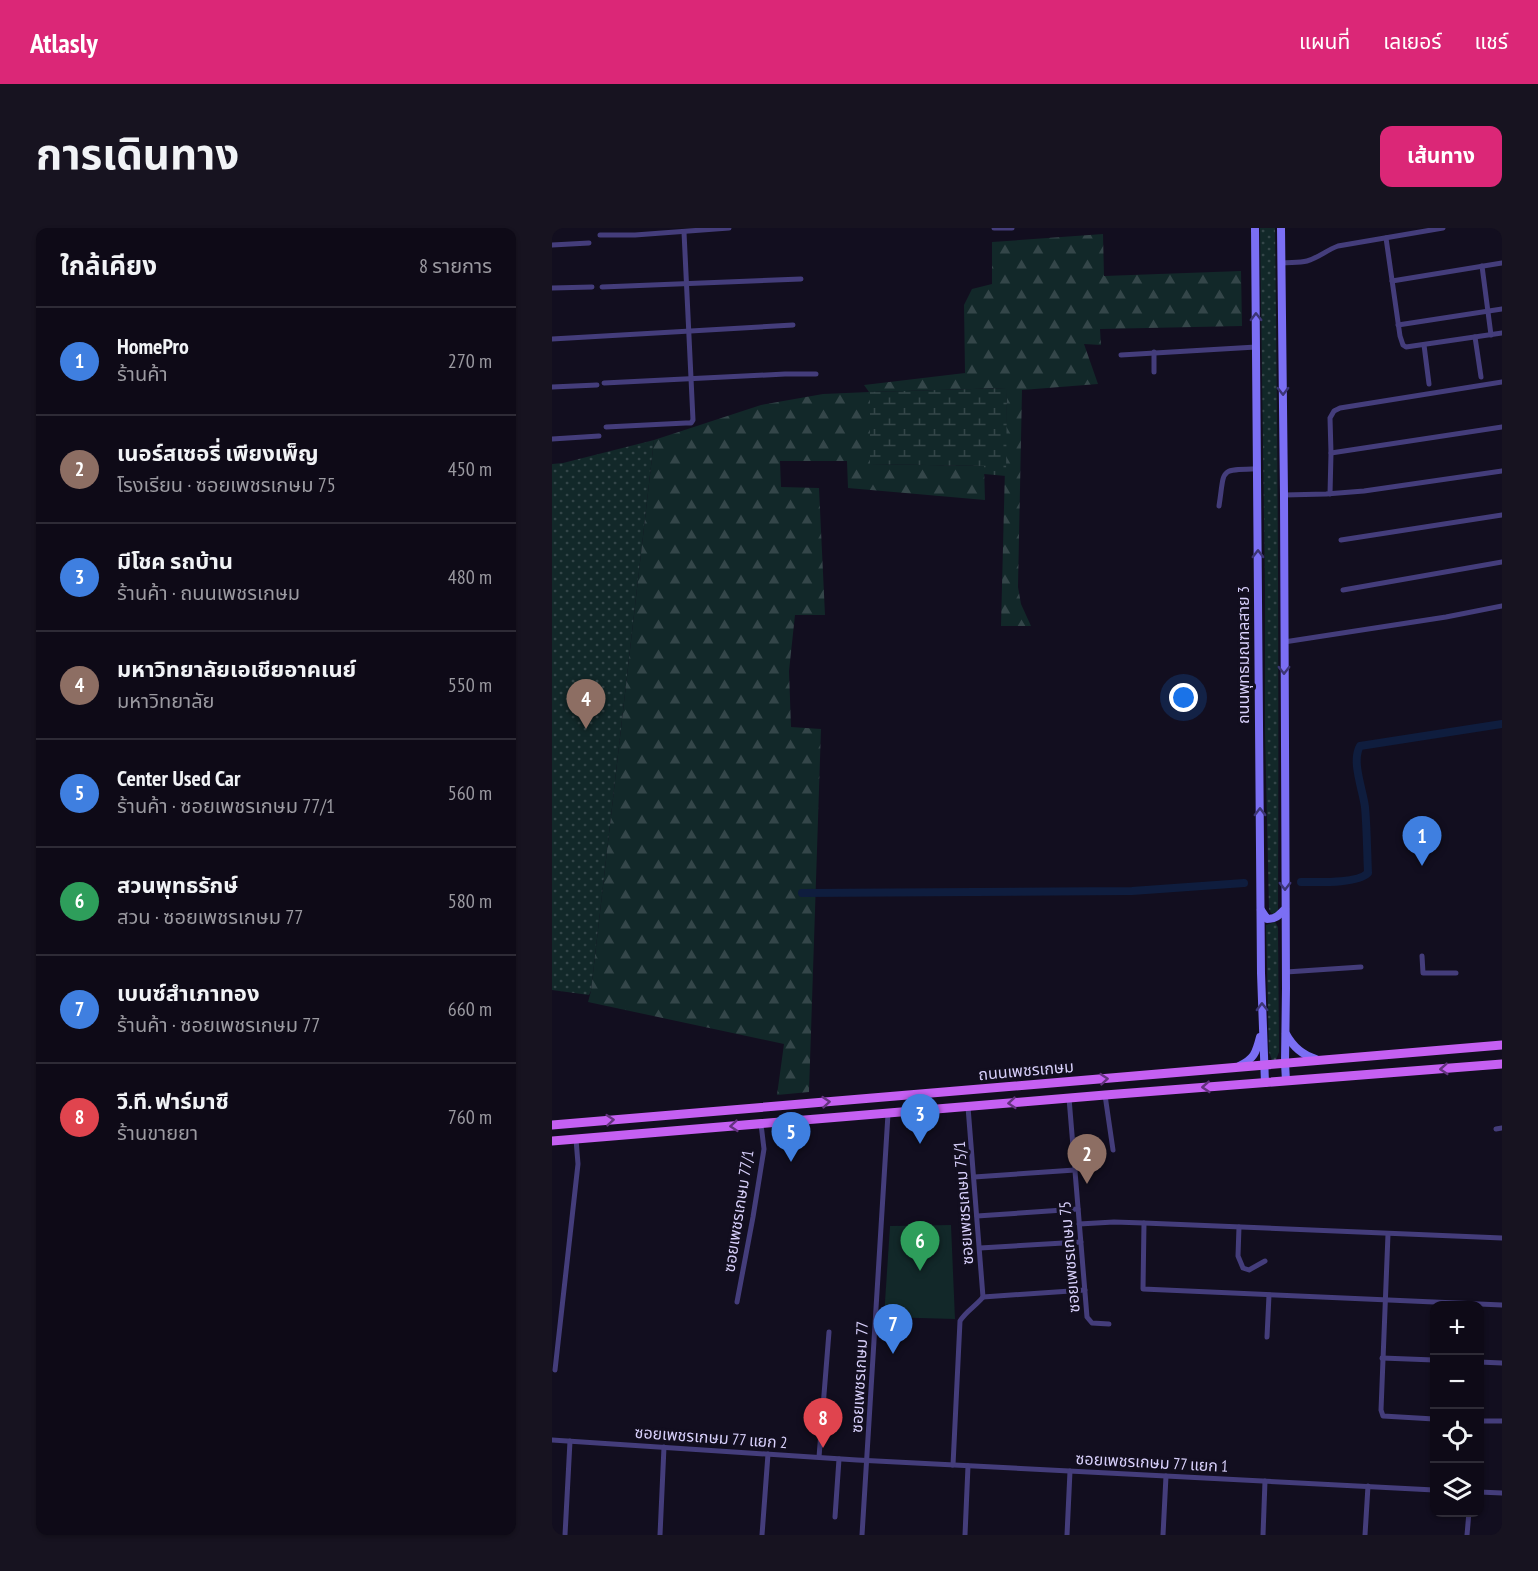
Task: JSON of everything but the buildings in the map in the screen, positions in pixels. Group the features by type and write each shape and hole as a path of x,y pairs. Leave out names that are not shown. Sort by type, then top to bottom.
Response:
{"main road":[{"name":"ถนนพุทธมณฑลสาย 3","path":"1255,228 1262,1030 1265,1083"},
{"path":"1281,228 1286,1081"},
{"path":"1261,909 1267,919 1272,919 1277,918 1285,909"},
{"path":"1236,1068 1251,1060 1262,1030"},
{"path":"1285,1034 1305,1056 1320,1061"},
{"name":"ถนนเพชรเกษม","path":"552,1125 1502,1045"},
{"name":"ถนนเพชรเกษม","path":"552,1141 1502,1064"},
{"path":"803,1104 804,1120"}],"street":[{"path":"600,235 635,235 729,228"},
{"path":"994,228 1012,228"},
{"path":"1282,263 1307,261 1338,246 1443,228"},
{"path":"606,427 691,423 693,420 684,231"},
{"path":"1386,238 1403,345 1407,347 1424,345 1502,333"},
{"path":"552,244 589,243"},
{"path":"1392,281 1502,263"},
{"path":"1482,266 1491,335"},
{"path":"602,287 801,279"},
{"path":"552,288 592,287"},
{"path":"1398,325 1502,309"},
{"path":"552,339 793,325"},
{"path":"1475,337 1482,377"},
{"path":"1424,345 1429,384"},
{"path":"1121,355 1257,347"},
{"path":"1154,352 1154,372"},
{"path":"604,382 816,374"},
{"path":"1330,494 1332,453 1330,418 1334,411 1340,408 1502,382"},
{"path":"552,387 597,385"},
{"path":"1332,453 1502,427"},
{"path":"552,439 598,436"},
{"path":"1219,506 1224,475 1227,471 1257,469"},
{"path":"1284,495 1364,491 1502,471"},
{"path":"1341,540 1502,515"},
{"path":"1343,590 1502,562"},
{"path":"1284,642 1502,606"},
{"path":"1422,956 1424,973 1456,973"},
{"path":"1286,972 1361,967"},
{"path":"1105,1095 1113,1150"},
{"name":"ซอยเพชรเกษม 75","path":"1069,1098 1087,1317 1089,1321 1096,1324 1109,1324"},
{"name":"ซอยเพชรเกษม 75/1","path":"968,1107 983,1297"},
{"name":"ซอยเพชรเกษม 77","path":"862,1535 888,1114"},
{"name":"ซอยเพชรเกษม 77/1","path":"737,1302 764,1149 761,1124"},
{"path":"555,1370 578,1164 576,1139"},
{"path":"974,1177 1075,1170"},
{"path":"977,1216 1078,1209"},
{"path":"1144,1222 1143,1289 1502,1305"},
{"path":"1079,1224 1144,1222 1502,1238"},
{"path":"1239,1227 1238,1256 1243,1268 1249,1270 1265,1260"},
{"path":"1388,1233 1381,1410 1383,1416 1430,1419"},
{"path":"980,1248 1081,1242"},
{"path":"953,1465 960,1321 963,1315 977,1305 983,1297 1085,1290"},
{"path":"1267,1337 1269,1295"},
{"path":"819,1457 829,1332"},
{"path":"1382,1358 1430,1360"},
{"path":"1484,1362 1502,1363"},
{"path":"1484,1421 1502,1421"},
{"name":"ซอยเพชรเกษม 77 แยก 2","path":"552,1440 868,1461"},
{"path":"565,1535 570,1442"},
{"path":"660,1535 664,1448"},
{"path":"762,1535 768,1454"},
{"path":"836,1517 839,1459"},
{"name":"ซอยเพชรเกษม 77 แยก 1","path":"868,1461 1430,1490"},
{"path":"965,1535 968,1466"},
{"path":"1067,1535 1070,1472"},
{"path":"1163,1535 1166,1476"},
{"path":"1263,1535 1265,1481"},
{"path":"1365,1535 1368,1486"},
{"path":"1484,1492 1502,1493"},
{"path":"1467,1535 1469,1517"}],"green space":[{"path":"1260,228 1275,228 1278,484 1278,911 1275,915 1269,909 1265,733"},
{"path":"1103,234 1104,276 1241,271 1242,326 1100,329 1101,345 1084,344 1098,384 1022,390 1018,587 1021,604 1031,626 1001,626 1007,388 870,392 870,464 984,466 985,500 848,488 847,461 780,461 781,487 819,488 825,615 795,615 789,671 791,727 821,729 809,1092 777,1095 784,1044 588,1002 654,440 761,405 823,394 869,392 864,385 965,373 964,305 972,289 992,284 992,242"},
{"path":"1007,388 1006,476 984,474 984,466 870,464 870,392"},
{"path":"654,440 591,991 589,995 552,990 552,464"},
{"path":"1275,922 1278,927 1279,1052 1276,1060 1272,1060 1269,1052 1266,925"},
{"path":"951,1225 955,1319 884,1317 890,1226"}],"waterway":[{"path":"1301,882 1346,881 1363,877 1368,873 1365,807 1357,767 1360,746 1502,724"},
{"path":"802,893 1132,891 1244,883"}],"place":[{"name":"มหาวิทยาลัยเอเชียอาคเนย์","path":"586,729"},
{"name":"HomePro","path":"1422,866"},
{"name":"มีโชค รถบ้าน","path":"920,1144"},
{"name":"Center Used Car","path":"791,1162"},
{"name":"เนอร์สเซอรี่ เพียงเพ็ญ","path":"1087,1184"},
{"name":"สวนพุทธรักษ์","path":"920,1271"},
{"name":"เบนซ์สำเภาทอง","path":"893,1354"},
{"name":"วี.ที. ฟาร์มาซี","path":"823,1448"}]}
